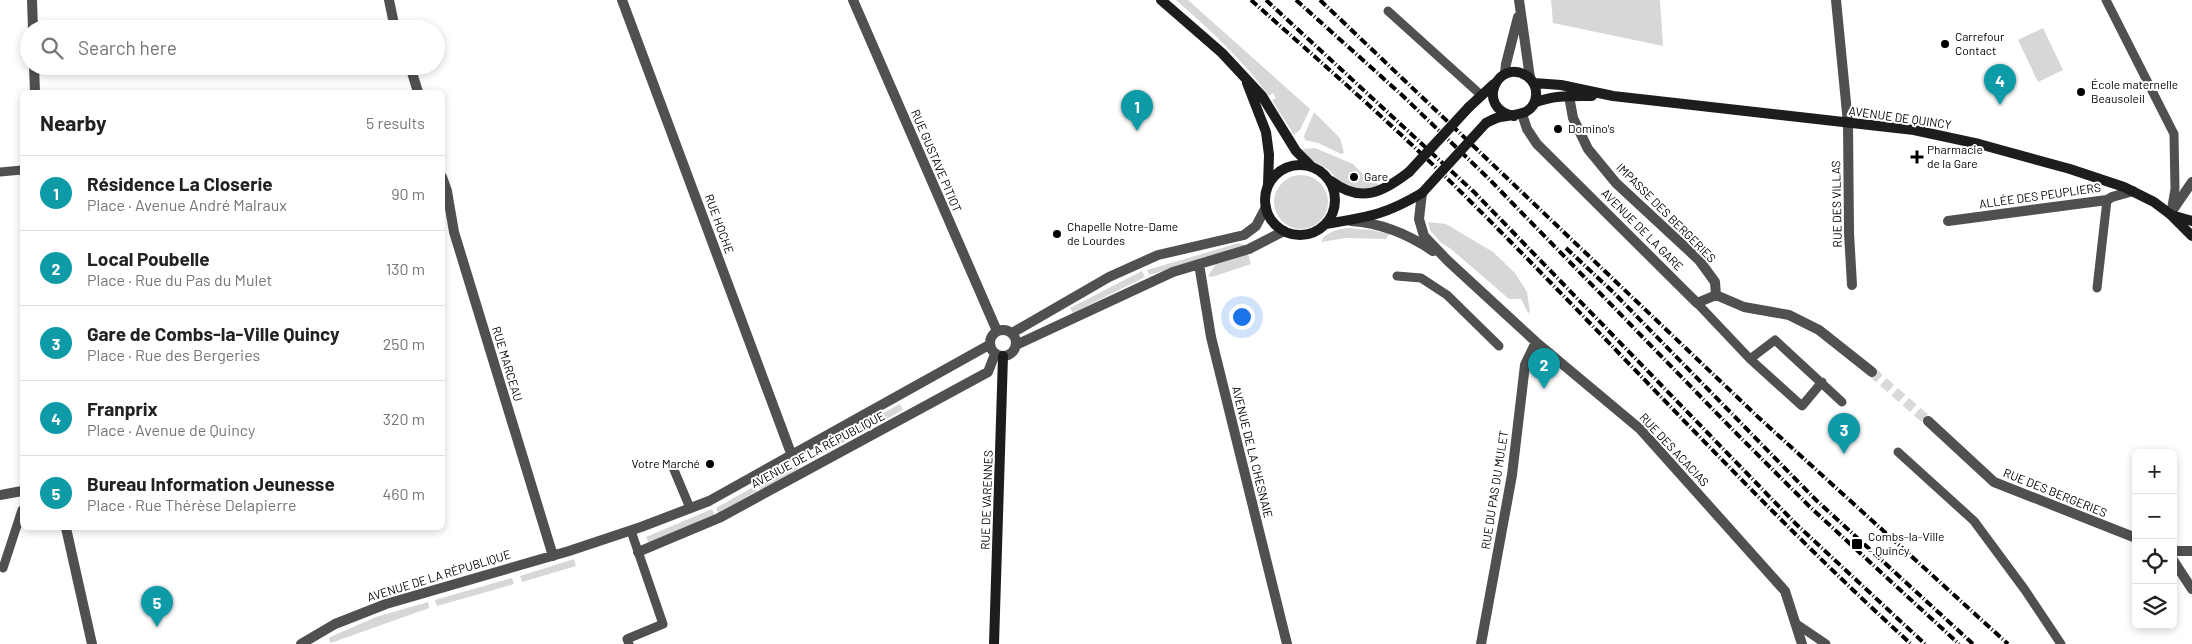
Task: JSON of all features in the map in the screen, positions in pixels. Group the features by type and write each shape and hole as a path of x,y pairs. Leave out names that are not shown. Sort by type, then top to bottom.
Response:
{"main road":[{"path":"1161,0 1222,53 1262,96 1296,151 1311,166 1322,172 1342,190 1362,195 1382,190 1410,172 1469,107 1505,74 1518,72 1532,81 1536,90 1534,103 1531,108 1518,115 1498,117 1486,123 1422,193 1384,213 1326,224"},
{"path":"1246,80 1266,132 1269,155 1268,185 1265,196 1266,207 1272,221 1284,231 1295,235 1306,235 1317,231 1326,224 1333,214 1336,203 1330,181"},
{"name":"AVENUE DE QUINCY","path":"1532,81 1612,96 1938,134 2087,174 2133,191 2154,202 2170,214 2192,236"},
{"path":"1494,84 1493,98 1496,105 1507,114 1518,115"},
{"name":"AVENUE DE QUINCY","path":"1534,103 1547,98 1612,96"},
{"path":"1268,185 1274,176 1291,166 1311,166"},
{"name":"AVENUE DE QUINCY","path":"2170,214 2192,221"},
{"name":"RUE DE VARENNES","path":"994,644 996,352"}],"street":[{"path":"32,0 33,20"},
{"path":"389,0 392,20"},
{"name":"RUE HOCHE","path":"622,0 792,456"},
{"name":"RUE GUSTAVE PITIOT","path":"853,0 997,331"},
{"name":"RUE DES VILLAS","path":"1836,0 1848,123 1849,233 1852,285"},
{"path":"1505,74 1520,4"},
{"path":"1520,4 1532,81"},
{"path":"34,75 35,90"},
{"path":"413,75 417,90"},
{"name":"IMPASSE DES BERGERIES","path":"1570,96 1573,118 1592,154 1616,183 1699,260 1715,282 1716,295"},
{"name":"AVENUE DE LA GARE","path":"1518,115 1537,144 1697,303"},
{"path":"2170,214 2192,182"},
{"name":"RUE MARCEAU","path":"445,186 454,232 553,556"},
{"name":"ALLÉE DES PEUPLIERS","path":"1948,221 2107,200 2133,191"},
{"name":"RUE DES ACACIAS","path":"1422,193 1419,212 1424,236 1448,261 1536,342 1640,429 1785,591 1802,644"},
{"path":"1012,333 1108,277 1158,255 1244,234 1256,226 1266,207"},
{"name":"RUE DES ACACIAS","path":"1343,221 1365,222 1396,231 1418,241 1448,261"},
{"path":"1016,345 1012,333 1005,330 997,331 991,337 996,352 1012,353 1016,345 1173,272 1249,249 1284,231"},
{"name":"AVENUE DE LA CHESNAIE","path":"1199,264 1211,337 1287,644"},
{"path":"1697,303 1716,295 1744,307 1789,315 1818,330 1872,372"},
{"name":"RUE DU PAS DU MULET","path":"1481,644 1512,475 1525,365 1536,342"},
{"name":"AVENUE DE LA RÉPUBLIQUE","path":"301,644 318,640 336,624 386,604 553,556 631,531 709,501 792,456 996,352"},
{"name":"AVENUE DE LA RÉPUBLIQUE","path":"638,552 719,518 988,372 996,352"},
{"name":"RUE DES BERGERIES","path":"1928,421 1994,482 2132,536"},
{"path":"0,495 20,491"},
{"path":"66,530 92,644"},
{"path":"2177,550 2192,551"},
{"path":"2177,566 2192,589"}],"lane":[{"path":"2106,0 2174,134 2175,189 2170,214"},
{"path":"1388,11 1481,95"},
{"path":"0,172 20,170"},
{"path":"2097,288 2107,200"},
{"path":"1398,276 1421,278 1448,295 1499,346"},
{"name":"AVENUE DE LA GARE","path":"1697,303 1750,359 1802,406 1822,382"},
{"path":"1750,359 1775,340 1842,402"},
{"path":"1898,452 1974,521 2025,590 2061,644"},
{"path":"672,465 690,508"},
{"path":"3,568 20,516"},
{"path":"629,644 628,639 664,624 631,531"},
{"path":"1795,623 1826,644"}],"shaded area":[{"path":"1176,0 1188,0 1310,109 1300,130 1294,135 1272,100 1276,98 1273,93 1269,96 1237,57"},
{"path":"1551,0 1660,0 1663,46 1553,23"},
{"path":"2043,28 2063,70 2038,82 2018,40"},
{"path":"1314,112 1340,138 1344,153 1341,154 1318,143 1305,140 1304,136"},
{"path":"1315,148 1353,164 1365,176 1380,185 1358,191 1341,184 1329,170 1312,160 1302,149"},
{"path":"1301,175 1320,183 1328,202 1320,221 1301,229 1282,221 1274,202 1282,183"},
{"path":"1428,222 1446,224 1493,252 1515,273 1527,292 1530,312 1528,313 1521,299 1509,299 1451,249 1440,242 1430,230"},
{"path":"1348,228 1389,234 1386,239 1346,238 1321,242 1329,233"},
{"path":"1239,243 1244,245 1244,247 1149,275 1147,270"},
{"path":"1248,254 1251,264 1212,277 1208,276 1215,265"},
{"path":"1142,271 1145,277 1073,313 1070,308"},
{"path":"900,404 903,410 837,446 834,440"},
{"path":"795,463 798,469 760,490 757,484"},
{"path":"755,486 757,491 718,513 716,508"},
{"path":"712,509 715,515 649,543 646,537"},
{"path":"574,559 576,566 522,582 520,576"},
{"path":"512,578 514,584 437,606 435,600"},
{"path":"428,602 429,608 331,643 329,640 330,637 376,617"}],"tunnel":[{"path":"1872,372 1928,421"}],"railway":[{"path":"1251,0 1444,175 1743,481 1854,591 1911,644"},
{"path":"1266,0 1474,192 1796,524 1925,644"},
{"path":"1296,0 1403,96 1488,178 1810,507 1959,644"},
{"path":"1320,0 1758,417 2008,644"},
{"path":"1566,248 1613,292 1816,500 1973,644"}],"place":[{"name":"Carrefour Contact","path":"1945,44"},
{"name":"École maternelle Beausoleil","path":"2081,92"},
{"name":"Franprix","path":"2000,105"},
{"name":"Domino's","path":"1558,129"},
{"name":"Résidence La Closerie","path":"1137,131"},
{"name":"Pharmacie de la Gare","path":"1917,157"},
{"name":"Gare","path":"1354,177"},
{"name":"Chapelle Notre-Dame de Lourdes","path":"1057,234"},
{"name":"Local Poubelle","path":"1544,389"},
{"name":"Gare de Combs-la-Ville Quincy","path":"1844,454"},
{"name":"Votre Marché","path":"710,464"},
{"name":"Combs-la-Ville - Quincy","path":"1857,544"},
{"name":"Bureau Information Jeunesse","path":"157,627"}]}
